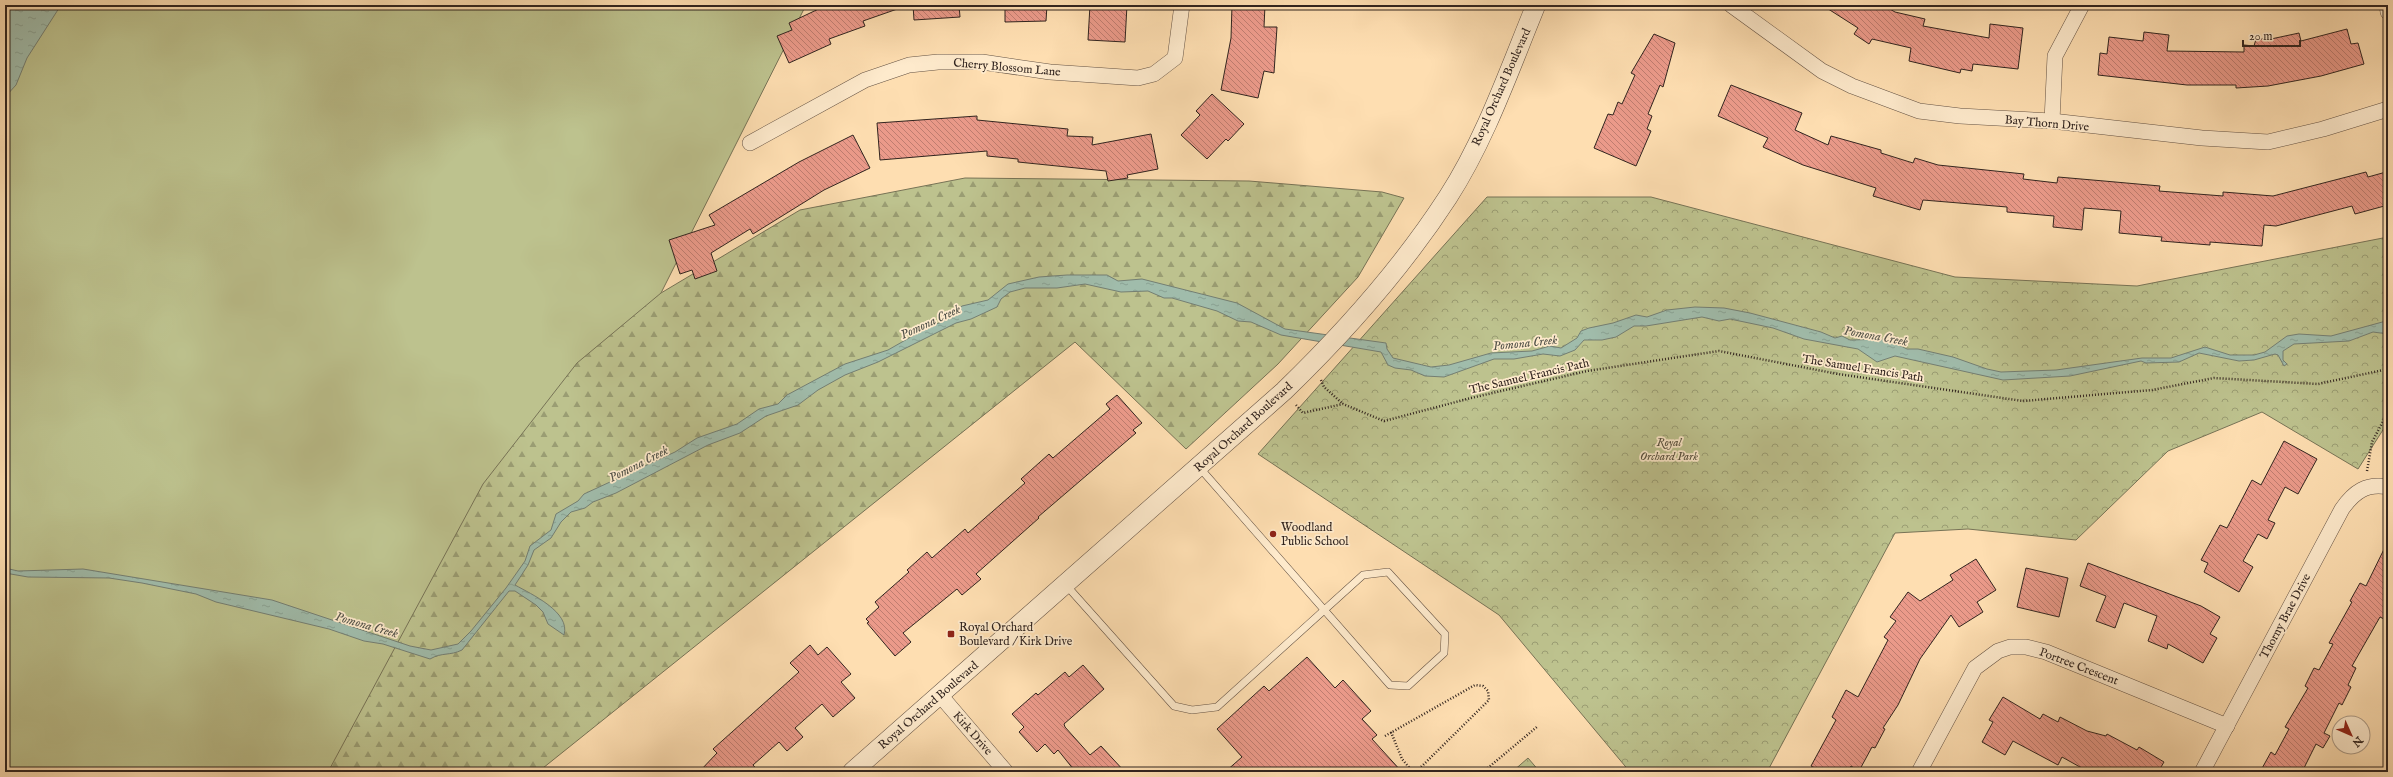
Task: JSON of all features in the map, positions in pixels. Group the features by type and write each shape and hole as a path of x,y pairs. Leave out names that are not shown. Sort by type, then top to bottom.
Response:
{"street":[{"name":"Cherry Blossom Lane","path":"750,143 865,80 909,65 938,62 982,62 1050,72 1138,78 1154,74 1175,58 1182,5"},
{"name":"Royal Orchard Boulevard","path":"852,772 1066,585 1284,391 1340,335 1397,266 1448,197 1488,122 1536,5"},
{"name":"Bay Thorn Drive","path":"1731,5 1822,71 1884,98 1920,111 1960,116 2052,121 2202,138 2268,142 2388,109"},
{"path":"2052,121 2055,56 2082,5"},
{"path":"2387,5 2388,12"},
{"name":"Thorny Brae Drive","path":"2202,772 2342,509 2352,495 2364,487 2379,485 2388,487"},
{"name":"Portree Crescent","path":"1919,772 1975,668 1998,651 2010,647 2026,647 2046,652 2227,726"},
{"name":"Kirk Drive","path":"940,695 1006,772"}],"lane":[{"path":"1066,585 1174,706 1192,710 1217,707 1324,609 1363,574 1388,572 1445,634 1444,653 1408,686 1390,685 1324,609 1199,467"}],"path":[{"name":"The Samuel Francis Path","path":"1312,364 1324,387 1343,404 1384,421 1471,398 1587,371 1719,351 1838,374 2024,401 2152,390 2214,378 2318,384 2388,369"},
{"path":"1284,391 1303,413 1343,404"},
{"path":"2352,495 2367,473 2372,442 2388,412"},
{"path":"1385,736 1391,732 1475,685 1483,686 1488,691 1488,700 1414,772 1402,759 1391,732"},
{"path":"1484,772 1538,726"}],"green space":[{"path":"5,5 806,5 661,293 382,772 5,772"},
{"path":"965,178 1249,181 1382,192 1404,198 1358,277 1278,364 1186,449 1075,342 538,772 328,772 483,484 577,363 661,293 800,210"},
{"name":"Royal Orchard Park","path":"1487,197 1651,197 1955,277 2137,286 2388,237 2388,422 2358,469 2262,412 2168,451 2076,540 1968,529 1895,533 1767,772 1630,772 1499,615 1258,454"},
{"path":"1528,758 1540,772 1512,772"}],"water":[{"path":"5,5 61,5 27,58 16,85 5,97"},
{"path":"1107,275 1118,281 1142,279 1237,303 1285,329 1386,343 1387,349 1393,358 1431,367 1449,365 1491,353 1532,351 1550,346 1561,348 1577,338 1581,331 1589,328 1613,323 1636,315 1647,317 1667,310 1695,307 1724,308 1750,313 1821,332 1835,338 1842,336 1850,340 1887,339 1907,349 1918,349 1953,357 1987,369 2001,372 2056,370 2142,358 2171,358 2205,347 2230,355 2254,355 2265,352 2287,336 2299,334 2331,336 2386,321 2388,321 2388,334 2373,332 2349,341 2294,344 2283,351 2283,360 2287,364 2284,366 2278,355 2275,354 2254,360 2239,361 2199,353 2179,362 2146,363 2141,361 2070,376 2003,380 1895,356 1877,362 1858,349 1804,339 1773,328 1730,319 1719,321 1702,317 1646,326 1634,326 1616,337 1602,340 1584,340 1575,350 1560,356 1543,354 1514,359 1494,359 1444,377 1425,376 1411,370 1395,368 1388,365 1381,352 1281,335 1251,322 1238,321 1217,311 1172,298 1164,298 1148,291 1121,292 1085,284 1057,288 1025,288 1010,292 1001,299 997,307 971,319 956,323 878,362 845,375 818,390 798,405 766,416 740,433 708,445 616,493 593,502 585,508 571,512 561,522 551,538 534,550 528,565 515,585 556,611 562,619 565,627 564,635 548,624 543,612 536,605 515,591 509,591 462,650 454,653 438,655 430,659 383,644 364,641 329,629 216,602 196,594 142,583 109,578 28,577 5,573 5,568 18,571 83,569 272,600 410,646 431,650 458,644 471,631 506,588 525,561 530,546 551,530 556,514 578,501 584,494 675,452 697,438 737,424 759,409 778,404 787,395 845,364 888,350 930,326 942,322 962,306 988,300 1008,284 1039,277"}],"building":[{"path":"827,5 903,5 903,7 863,21 865,26 829,39 831,44 789,63 777,36 792,30 789,23"},
{"path":"913,5 959,5 960,17 914,20"},
{"path":"1005,5 1047,5 1046,21 1005,22"},
{"path":"1090,5 1127,5 1125,42 1088,40"},
{"path":"1232,5 1265,5 1264,27 1277,27 1274,73 1264,71 1258,98 1221,90 1231,38"},
{"path":"1822,5 1883,5 1895,12 1925,19 1923,26 1989,38 1990,24 2023,28 2018,69 1973,64 1972,71 1961,69 1960,73 1909,61 1911,48 1872,39 1869,44 1854,34 1858,28"},
{"path":"2347,29 2351,44 2358,43 2364,64 2321,76 2268,86 2236,88 2236,85 2187,85 2098,75 2100,53 2107,54 2109,37 2143,41 2144,32 2169,35 2167,51 2244,52 2244,45 2254,46 2256,39 2271,39 2299,33 2301,41"},
{"path":"1654,34 1675,43 1663,87 1660,85 1648,114 1652,116 1647,129 1651,131 1636,166 1594,148 1608,114 1613,115 1618,102 1622,104 1635,75 1631,73"},
{"path":"1731,85 1802,113 1795,130 1828,145 1831,136 1881,150 1881,153 1913,163 1915,158 1938,165 2024,174 2023,179 2057,183 2058,177 2160,186 2159,191 2223,196 2223,192 2273,196 2366,172 2368,177 2386,172 2388,180 2388,205 2355,214 2352,206 2276,226 2264,225 2262,246 2210,242 2210,245 2161,241 2162,237 2119,233 2121,211 2084,208 2082,230 2053,227 2054,216 2007,212 2007,207 1923,200 1920,210 1873,196 1876,188 1803,165 1763,147 1768,138 1718,116"},
{"path":"1212,94 1244,124 1228,141 1226,139 1207,159 1181,135 1200,115 1196,111"},
{"path":"977,116 977,120 1068,129 1067,136 1093,137 1092,145 1151,134 1158,169 1127,175 1128,178 1108,181 1106,171 1018,162 1018,159 987,156 987,151 880,160 877,123"},
{"path":"853,135 870,168 824,190 753,234 750,229 711,253 717,271 695,279 692,270 680,274 669,240 715,225 709,215 799,162"},
{"path":"1117,395 1142,423 1133,430 1136,433 1038,517 1039,518 976,574 981,579 962,595 957,589 903,633 911,642 895,656 867,623 869,622 866,619 879,607 875,602 909,572 907,570 927,552 932,558 965,529 968,533 1025,483 1021,479 1049,454 1053,458 1110,409 1106,404"},
{"path":"2284,441 2317,459 2298,494 2285,487 2268,520 2275,523 2267,539 2258,534 2243,561 2253,567 2239,592 2204,572 2208,563 2201,560 2220,525 2227,528 2252,480 2261,485"},
{"path":"2388,541 2388,621 2380,617 2352,666 2356,668 2348,685 2351,687 2342,705 2339,703 2333,715 2331,715 2331,719 2324,733 2330,736 2323,748 2316,744 2302,772 2260,772 2271,752 2275,755 2289,729 2285,727 2308,688 2305,686 2314,668 2319,670 2333,644 2329,643 2352,602 2350,601 2360,583 2366,586"},
{"path":"1976,559 1996,590 1977,602 1983,612 1959,627 1951,615 1920,659 1898,705 1883,728 1885,729 1875,748 1872,747 1859,771 1851,766 1848,772 1823,772 1811,766 1836,720 1832,717 1846,690 1858,697 1888,640 1884,637 1896,621 1890,617 1908,592 1920,601 1953,580 1950,575"},
{"path":"2088,563 2201,606 2220,617 2210,634 2217,638 2203,663 2168,644 2167,649 2148,641 2157,616 2124,603 2115,628 2096,621 2106,596 2080,586"},
{"path":"2026,568 2068,578 2059,617 2017,607"},
{"path":"810,645 818,655 827,647 851,674 841,682 855,698 833,717 822,704 795,728 803,737 787,751 779,742 753,765 759,772 699,772 717,753 713,749 799,672 790,663"},
{"path":"1307,657 1335,688 1343,680 1371,711 1362,719 1377,735 1372,739 1402,772 1225,772 1242,757 1217,729 1264,686 1269,691"},
{"path":"1083,665 1104,689 1064,724 1065,727 1090,755 1101,746 1125,772 1072,772 1074,770 1058,750 1054,754 1045,744 1037,752 1019,732 1024,727 1012,714 1036,693 1038,695 1065,672 1069,677"},
{"path":"2003,697 2040,719 2043,714 2058,722 2060,717 2087,731 2106,736 2107,734 2137,750 2139,747 2164,762 2158,772 2089,772 2062,757 2058,765 2013,741 2005,755 1982,742 1993,722 1989,720"}],"place":[{"name":"Woodland Public School","path":"1273,534"},
{"name":"Royal Orchard Boulevard / Kirk Drive","path":"951,634"}],"water label":[{"name":"Pomona Creek","path":"930,321"},
{"name":"Pomona Creek","path":"1876,335"},
{"name":"Pomona Creek","path":"1525,342"},
{"name":"Pomona Creek","path":"638,463"},
{"name":"Pomona Creek","path":"367,624"}]}
